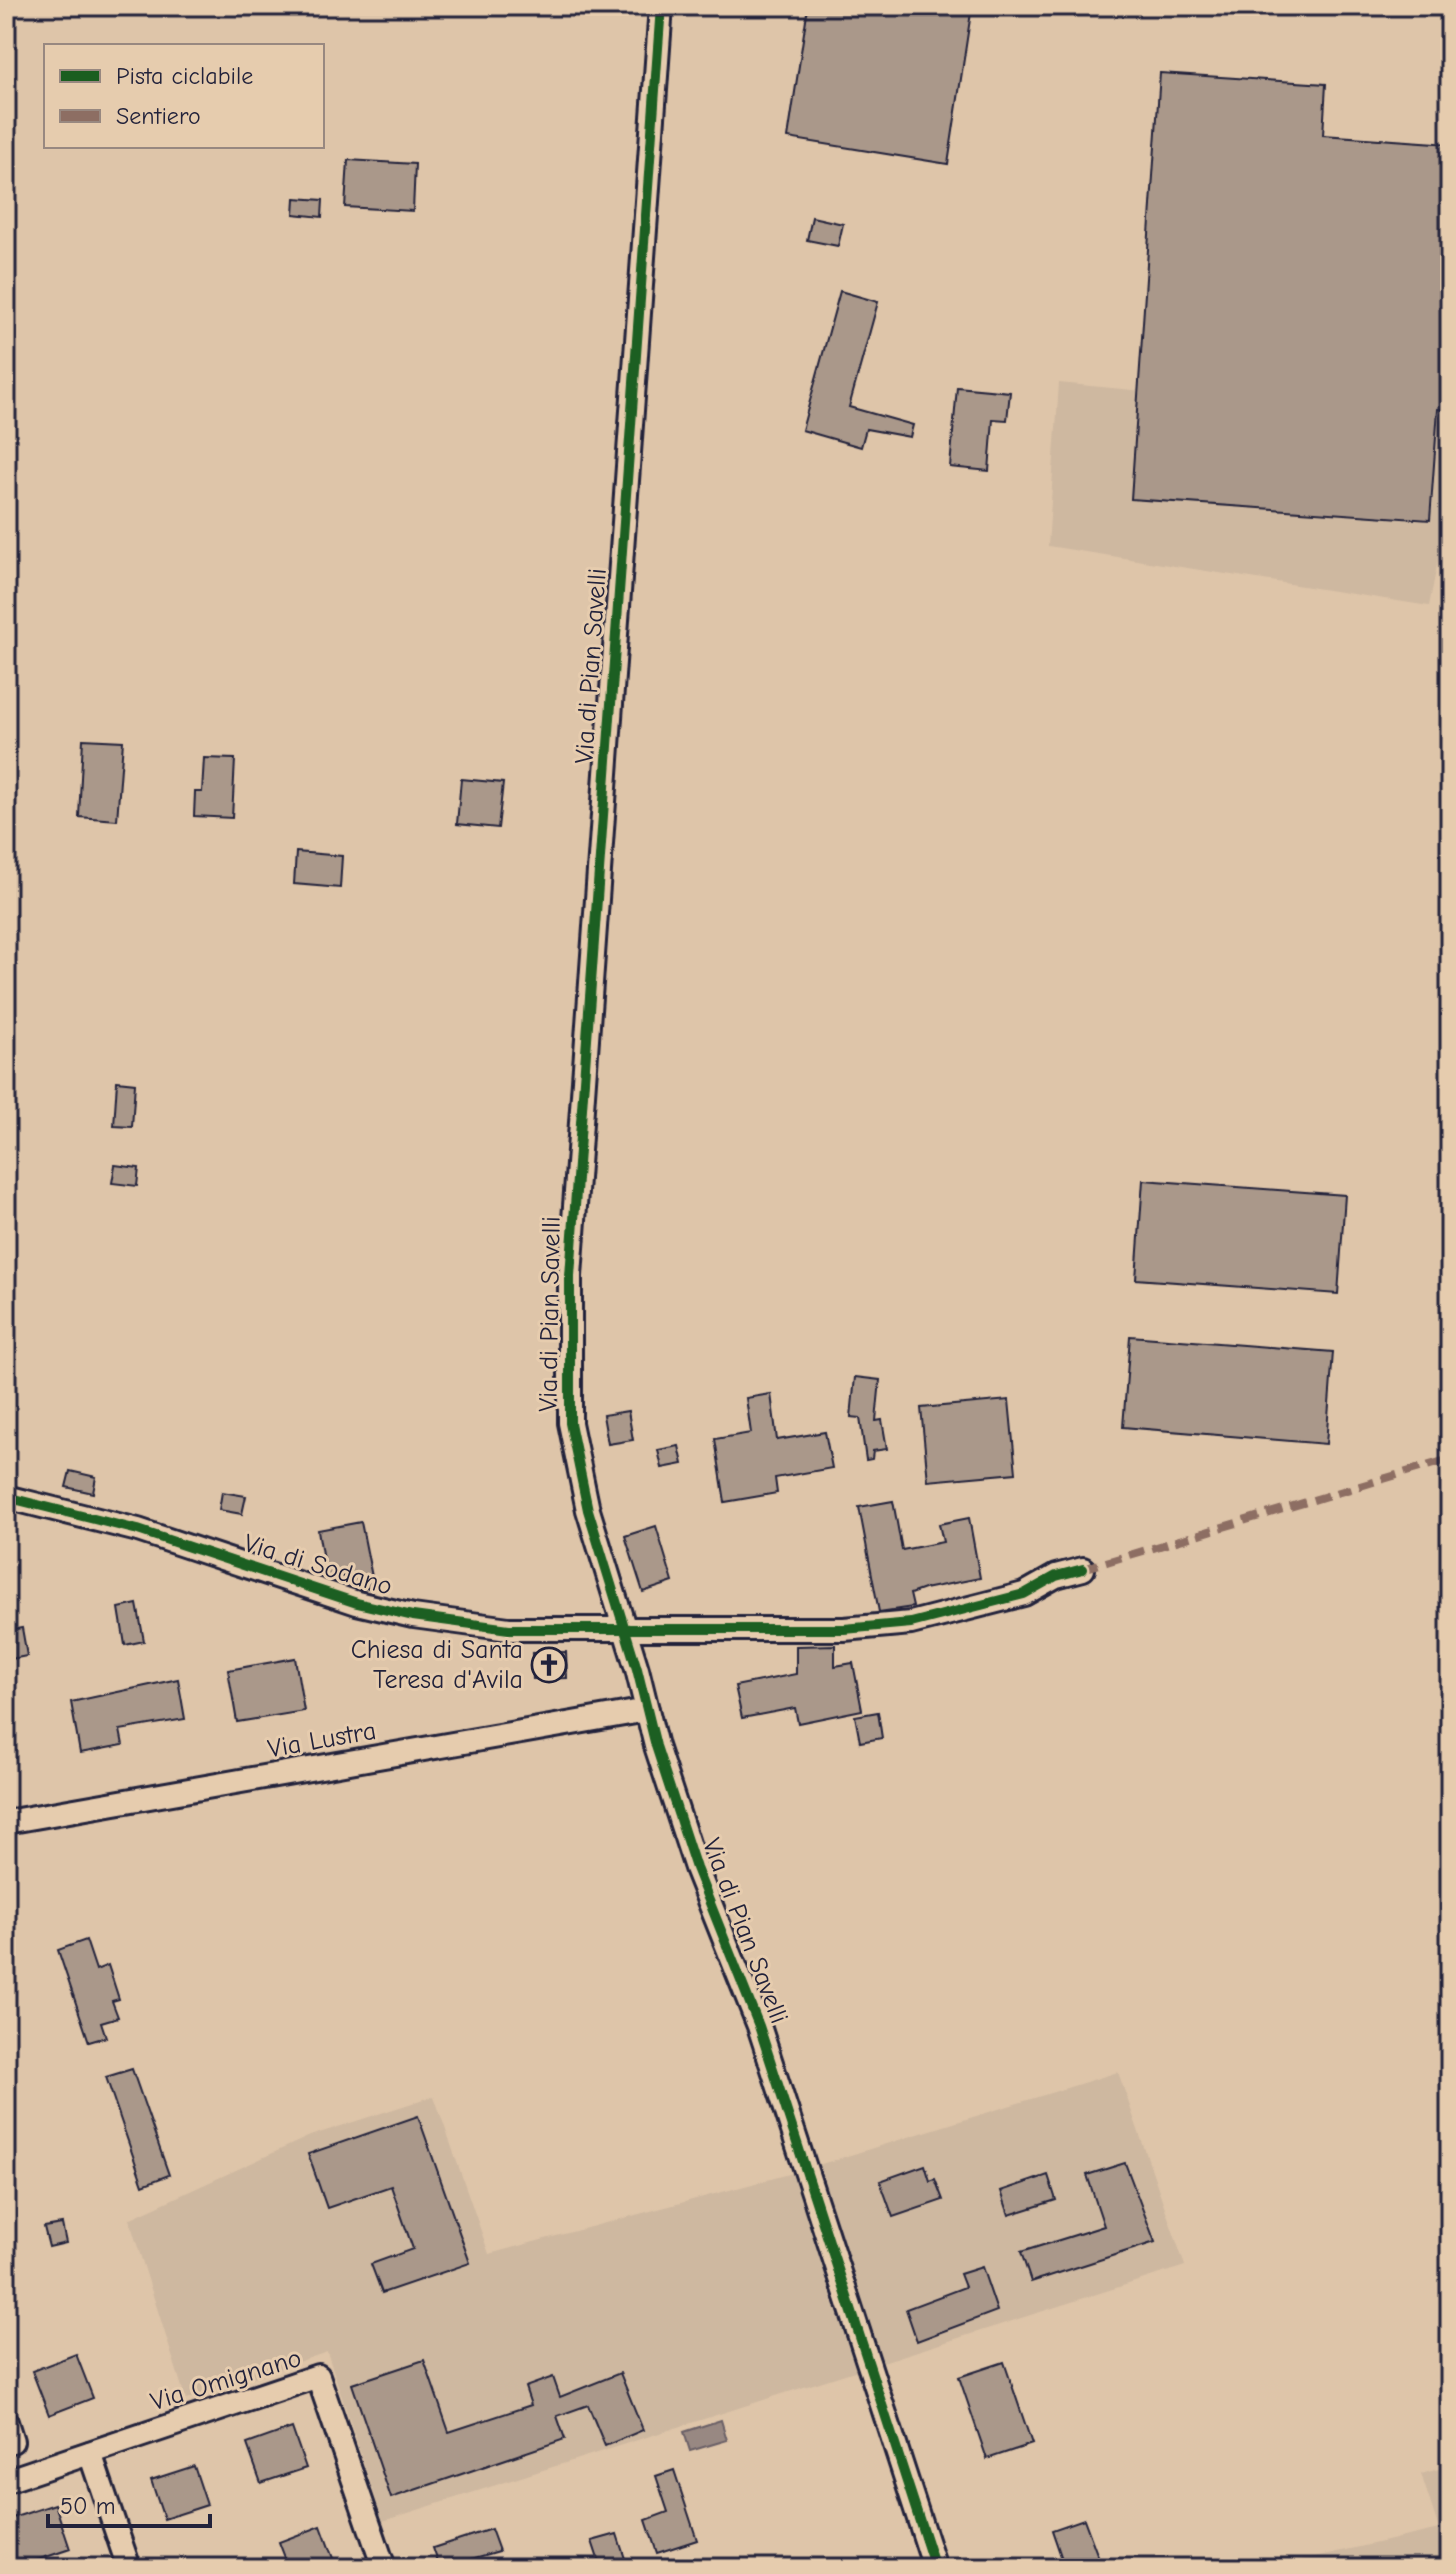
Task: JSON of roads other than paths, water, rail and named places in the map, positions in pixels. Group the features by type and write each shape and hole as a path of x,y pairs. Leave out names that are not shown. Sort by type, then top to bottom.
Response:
{"street":[{"name":"Via di Pian Savelli","path":"661,6 568,1317 568,1398 574,1451 588,1510 696,1868 764,2040 935,2568"},
{"name":"Via di Sodano","path":"6,1497 138,1530 292,1583 413,1616 509,1629 844,1629 911,1623 1024,1594 1056,1576 1083,1569"},
{"name":"Via Lustra","path":"6,1822 647,1710"},
{"name":"Via Omignano","path":"6,2481 318,2376 384,2568"},
{"path":"90,2453 129,2568"}],"place":[{"name":"Chiesa di Santa Teresa d'Avila","path":"549,1665"}]}
